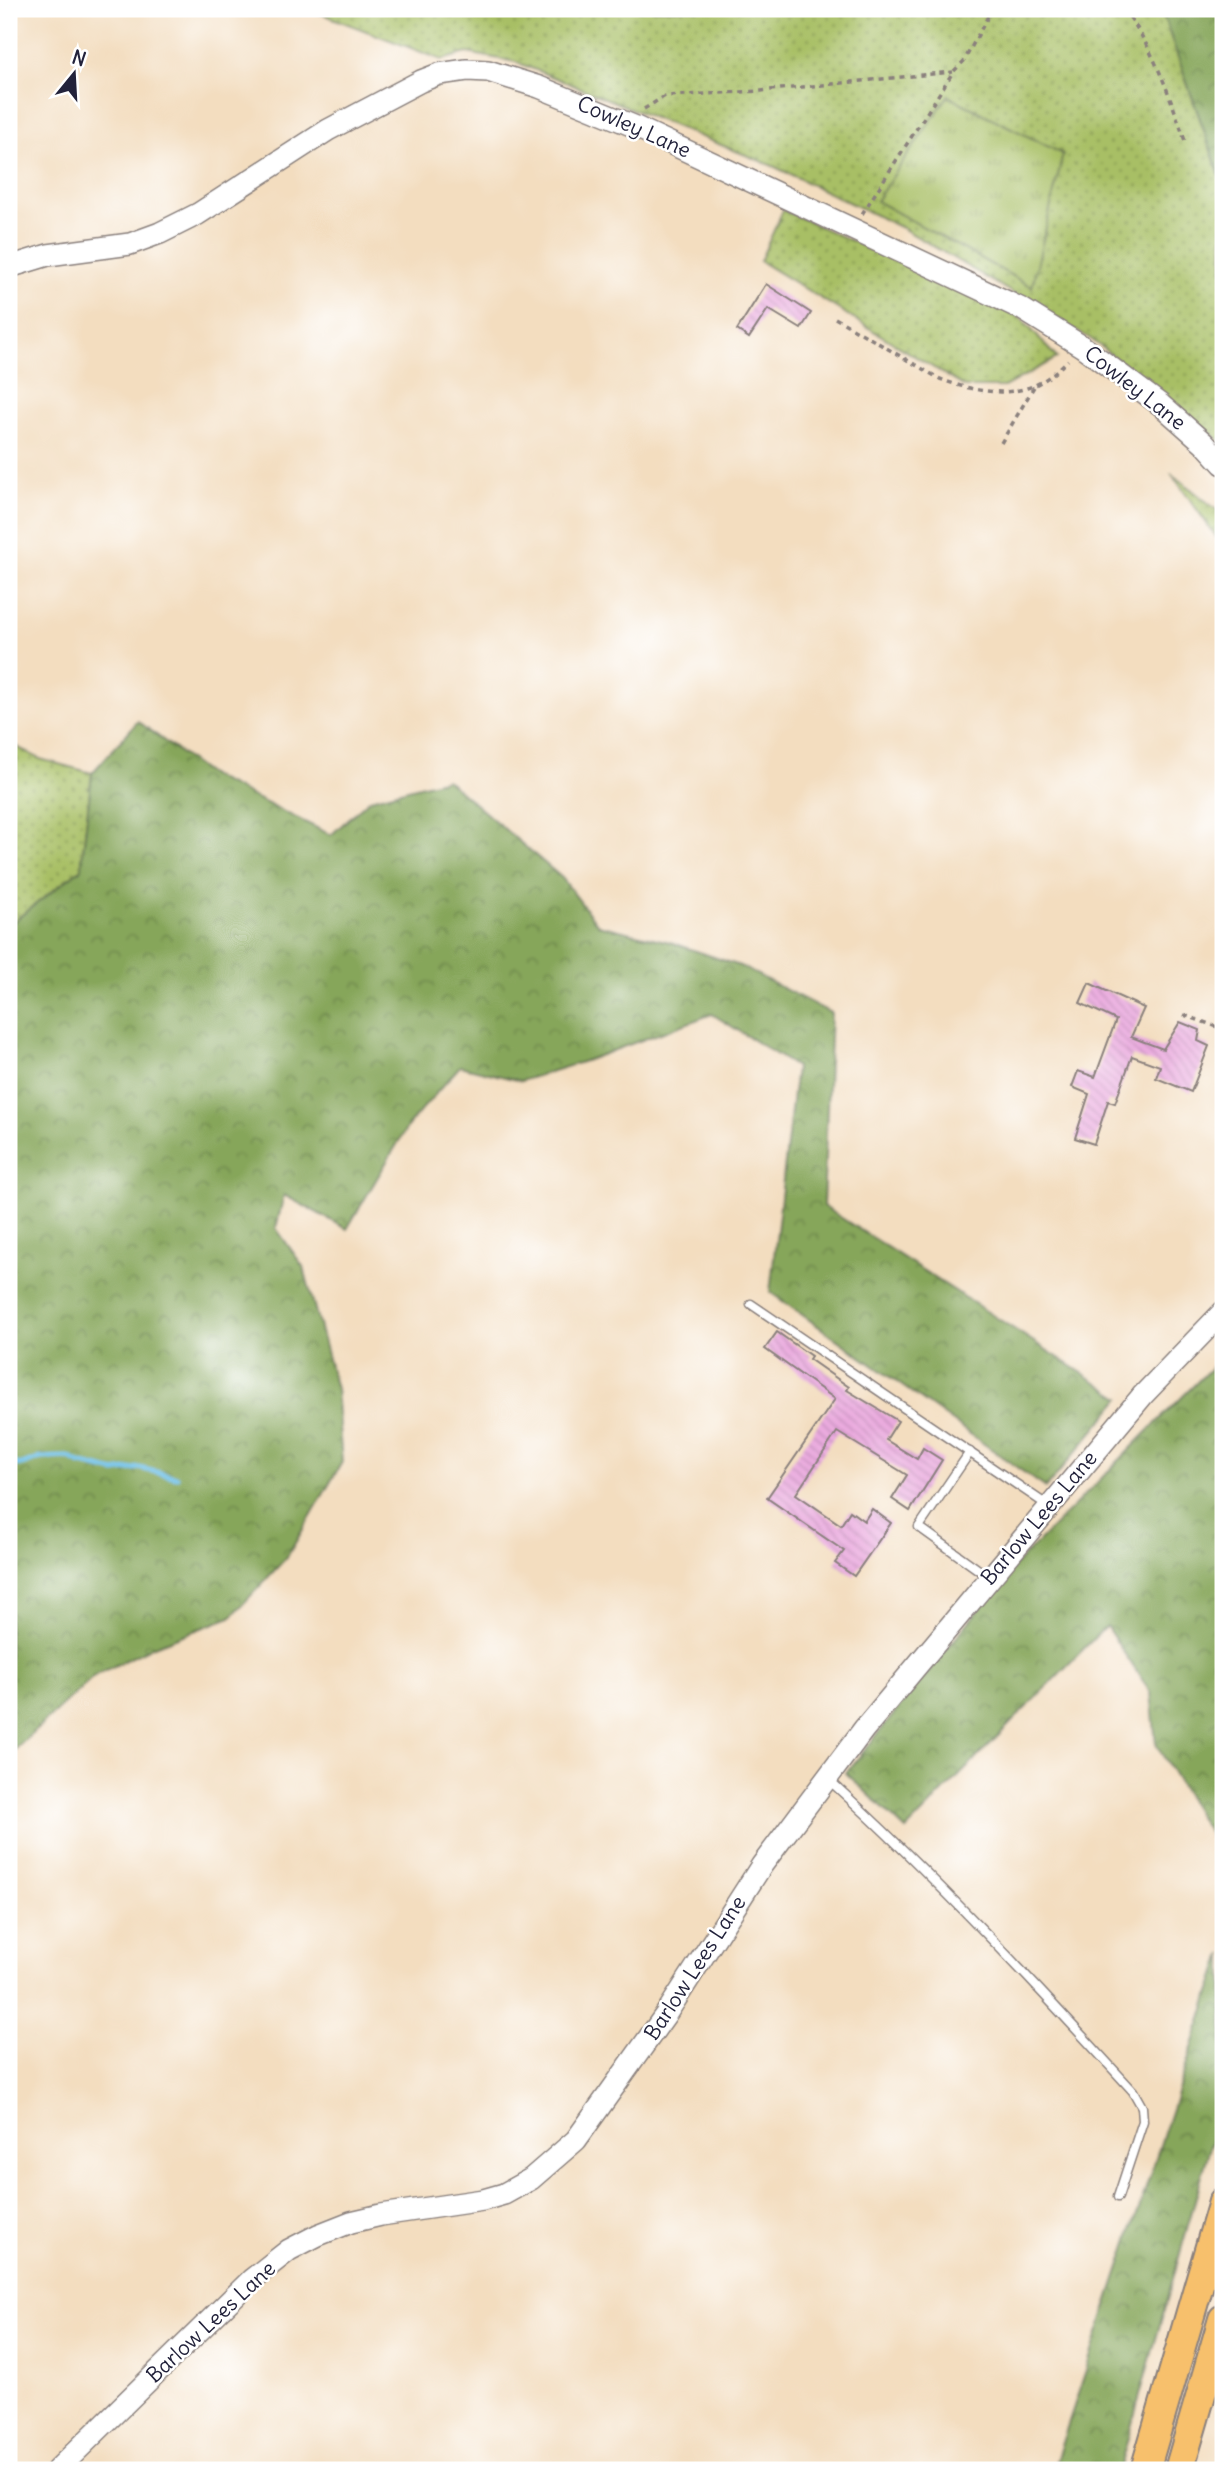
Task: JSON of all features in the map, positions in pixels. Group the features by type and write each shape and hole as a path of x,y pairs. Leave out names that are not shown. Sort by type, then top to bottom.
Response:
{"highway":[{"path":"1145,2470 1223,2202"},
{"path":"1179,2470 1223,2319"}],"street":[{"name":"Cowley Lane","path":"9,267 48,255 130,244 160,233 198,214 328,130 439,74 467,70 488,71 539,87 636,127 1022,309 1083,347 1161,405 1223,464"},
{"name":"Barlow Lees Lane","path":"57,2470 251,2280 289,2250 351,2222 483,2200 504,2194 531,2179 576,2140 666,2014 762,1865 826,1777 1143,1395 1223,1312"}],"lane":[{"path":"751,1304 1050,1507"},
{"path":"970,1452 919,1527 990,1578"},
{"path":"826,1777 889,1834 986,1932 1133,2091 1142,2107 1143,2121 1118,2197"}],"path":[{"path":"862,213 953,72 964,61 992,9"},
{"path":"1124,9 1137,26 1170,98 1185,141"},
{"path":"636,127 644,107 665,96 761,91 953,72"},
{"path":"835,318 940,379 958,386 997,392 1027,388 1055,372 1083,347"},
{"path":"1001,443 1036,383"},
{"path":"1184,1015 1223,1029"}],"green space":[{"path":"309,9 1161,9 1223,184 1223,443 1091,339 902,228 773,166 516,62 467,53 442,60"},
{"path":"1161,9 1223,9 1223,184"},
{"path":"948,96 1063,154 1032,287 876,201"},
{"path":"783,210 1020,317 1057,358 1004,387 965,387 760,261"},
{"path":"1171,473 1223,515 1223,546"},
{"path":"138,721 209,775 331,835 370,799 446,779 562,878 598,925 670,942 740,966 831,1013 823,1206 1121,1398 1046,1488 770,1292 796,1067 712,1014 585,1061 521,1081 460,1066 409,1124 347,1229 284,1195 276,1228 304,1268 336,1389 342,1462 287,1557 231,1617 154,1646 94,1676 9,1755 9,925 81,869 92,773"},
{"path":"9,743 40,759 92,773 81,869 9,925"},
{"path":"1223,1356 1223,1857 1156,1744 1151,1693 1106,1626 906,1830 846,1773 1015,1565"},
{"path":"1223,1954 1223,2101 1119,2470 1053,2470"}],"building":[{"path":"766,284 811,313 801,329 768,309 749,338 737,330"},
{"path":"1089,983 1144,1008 1131,1037 1163,1049 1180,1022 1200,1030 1198,1041 1209,1046 1191,1092 1156,1078 1160,1066 1132,1056 1115,1103 1108,1101 1094,1144 1075,1138 1089,1094 1072,1087 1078,1071 1095,1077 1116,1020 1080,1003"},
{"path":"777,1332 849,1387 847,1390 898,1421 886,1440 917,1459 923,1448 942,1460 910,1511 892,1499 907,1475 837,1432 796,1494 841,1525 850,1511 864,1521 872,1509 891,1523 854,1576 835,1563 844,1551 767,1498 835,1399 765,1349"}],"waterway":[{"path":"9,1463 22,1465 41,1458 68,1457 79,1463 115,1472 139,1468 177,1477"}]}
